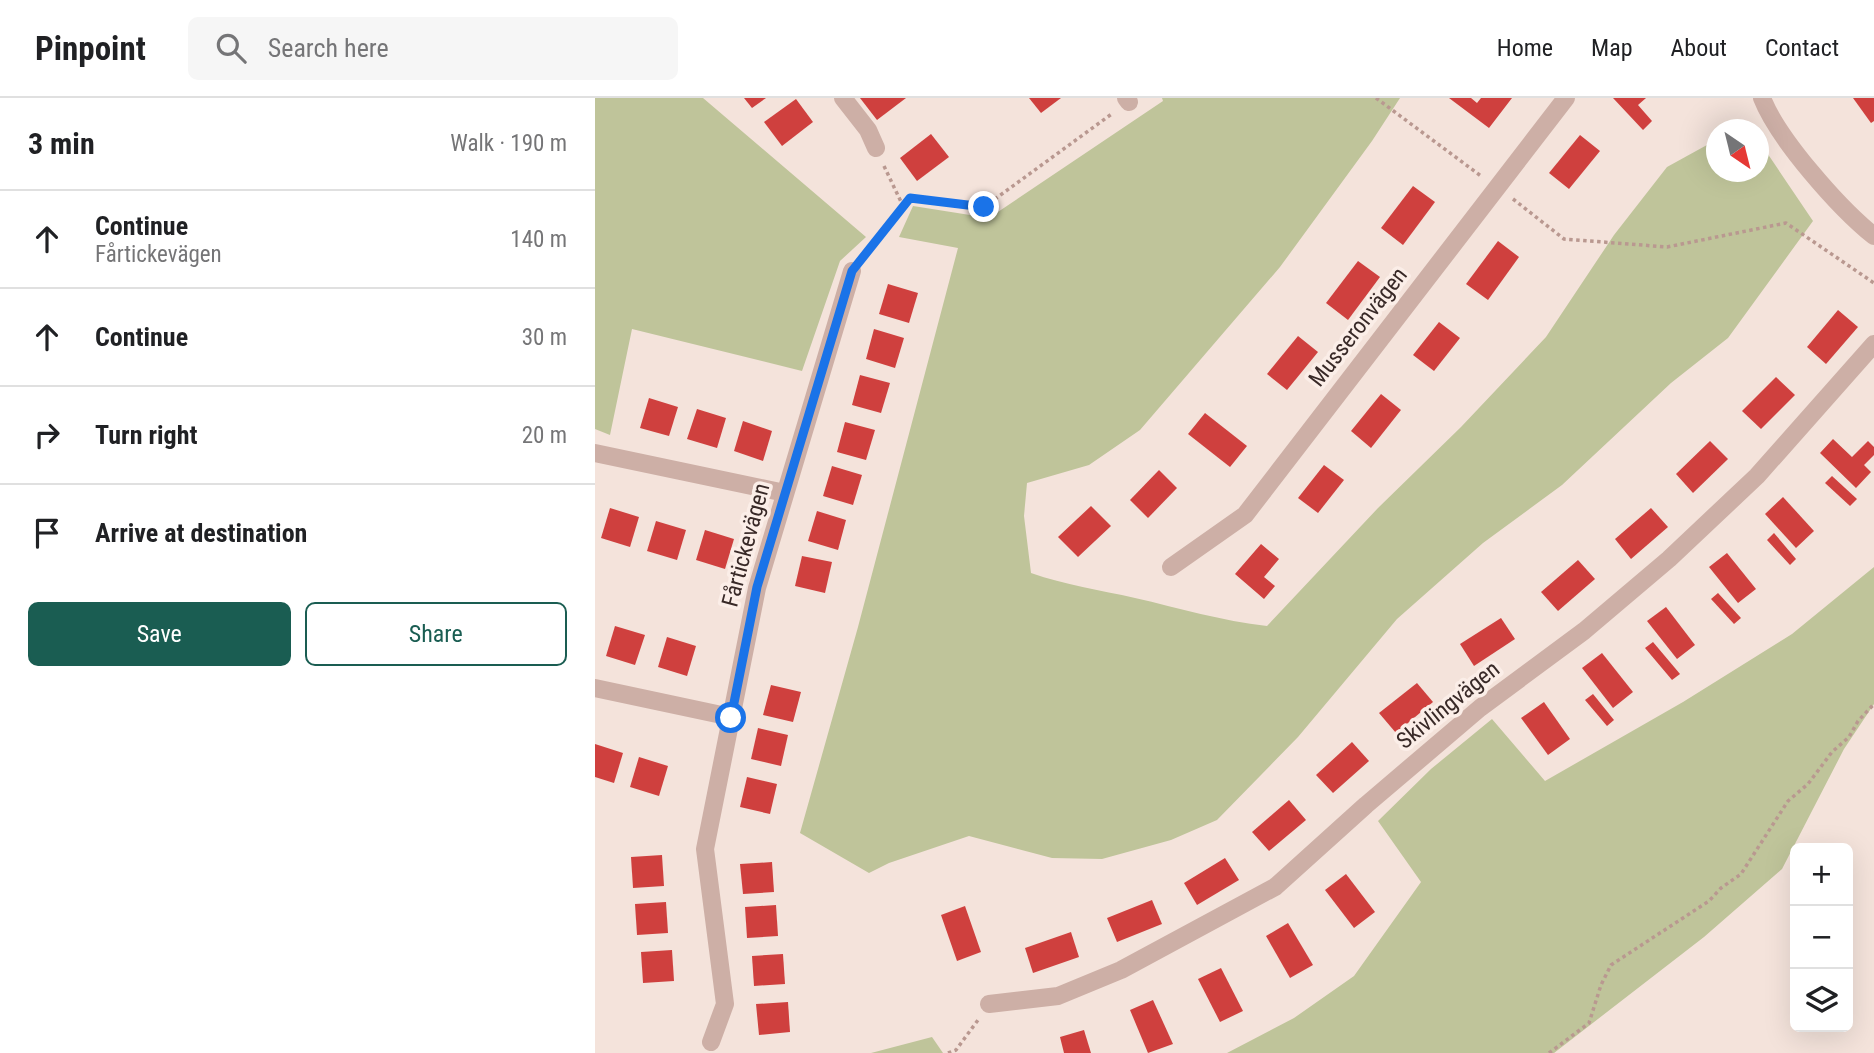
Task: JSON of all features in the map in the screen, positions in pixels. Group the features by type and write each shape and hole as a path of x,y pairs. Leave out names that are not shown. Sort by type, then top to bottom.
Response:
{"street":[{"path":"843,98 868,130 876,148"},
{"name":"Musseronvägen","path":"1171,567 1245,514 1566,98"},
{"path":"1762,98 1769,115 1818,180 1874,236"},
{"name":"Fårtickevägen","path":"711,1042 725,1004 705,849 757,587 852,271"},
{"name":"Skivlingvägen","path":"989,1004 1058,996 1109,975 1275,887 1480,708 1584,631 1669,559 1757,476 1874,344"},
{"path":"595,453 785,493"},
{"path":"595,688 731,718"}],"path":[{"path":"1376,98 1565,239 1667,247 1786,223 1874,283"},
{"path":"852,271 910,198 984,207 1128,100"},
{"path":"876,148 903,206"},
{"path":"1549,1053 1589,1023 1601,985 1611,965 1709,901 1721,888 1741,874 1788,802 1808,784 1874,704"},
{"path":"947,1053 956,1050 989,1004"}],"green space":[{"path":"595,98 703,98 866,237 840,261 802,371 632,329 610,435 595,429"},
{"path":"1162,98 1400,98 1280,267 1140,430 1089,465 1027,483 1024,516 1031,573 1234,621 1267,626 1378,508 1461,427 1546,337 1614,235 1667,167 1706,146 1706,182 1769,182 1769,156 1813,221 1728,338 1671,383 1562,485 1483,543 1397,619 1298,737 1217,820 1171,840 1102,859 1052,858 969,836 889,863 869,873 800,833 858,627 958,248 899,237 913,206 989,218 1163,101"},
{"path":"1874,567 1874,704 1844,749 1795,843 1790,843 1790,854 1782,869 1704,937 1554,1053 1227,1053 1294,1018 1354,976 1421,882 1378,821 1431,769 1492,719 1545,781 1683,702 1792,634"},
{"path":"932,1037 943,1053 871,1053"}],"building":[{"path":"744,98 766,98 752,108"},
{"path":"860,98 906,98 877,120"},
{"path":"1029,98 1061,98 1041,113"},
{"path":"1449,98 1471,98 1477,103 1481,98 1512,98 1489,128"},
{"path":"1613,98 1646,98 1638,105 1652,121 1643,130"},
{"path":"1853,98 1874,98 1874,121 1871,123"},
{"path":"796,99 813,122 782,146 764,122"},
{"path":"931,134 949,157 917,181 900,158"},
{"path":"1580,135 1600,151 1569,189 1549,173"},
{"path":"1413,186 1435,202 1403,245 1381,228"},
{"path":"1498,241 1519,257 1488,300 1466,284"},
{"path":"1358,261 1380,277 1348,320 1326,303"},
{"path":"888,284 918,293 909,323 879,314"},
{"path":"1838,310 1858,327 1826,364 1807,347"},
{"path":"1439,322 1460,338 1434,371 1413,355"},
{"path":"874,329 904,338 895,368 866,359"},
{"path":"1298,336 1318,352 1287,390 1267,374"},
{"path":"860,375 890,383 881,413 852,405"},
{"path":"1776,377 1795,395 1761,429 1742,411"},
{"path":"1381,394 1401,410 1371,448 1351,431"},
{"path":"649,398 678,407 669,436 640,428"},
{"path":"697,409 726,418 717,448 687,439"},
{"path":"1205,413 1247,446 1230,467 1188,434"},
{"path":"743,421 772,431 763,461 734,451"},
{"path":"845,422 875,430 866,460 837,452"},
{"path":"1833,439 1852,457 1868,441 1874,447 1874,455 1864,465 1871,472 1856,488 1820,453"},
{"path":"1710,441 1728,459 1693,493 1676,474"},
{"path":"1324,465 1344,480 1318,513 1298,498"},
{"path":"832,466 862,475 853,505 823,496"},
{"path":"1159,470 1177,488 1148,518 1130,500"},
{"path":"1832,476 1857,499 1850,506 1825,483"},
{"path":"1783,497 1814,531 1796,548 1765,514"},
{"path":"1091,506 1111,526 1078,557 1058,537"},
{"path":"610,508 639,517 630,547 601,538"},
{"path":"1651,508 1668,527 1631,559 1615,539"},
{"path":"817,511 846,520 838,550 808,541"},
{"path":"656,521 686,530 677,560 647,551"},
{"path":"705,530 734,539 725,569 696,560"},
{"path":"1774,533 1796,559 1790,565 1767,540"},
{"path":"1261,544 1279,559 1264,577 1275,586 1264,599 1235,574"},
{"path":"1727,553 1756,589 1738,603 1709,567"},
{"path":"802,556 832,562 825,593 795,586"},
{"path":"1578,560 1595,579 1558,611 1541,592"},
{"path":"1718,593 1741,618 1734,624 1711,599"},
{"path":"1666,607 1695,645 1677,659 1647,621"},
{"path":"1501,618 1515,639 1474,666 1460,644"},
{"path":"615,626 645,635 635,665 606,656"},
{"path":"667,637 696,646 687,676 658,667"},
{"path":"1653,642 1680,674 1672,680 1645,648"},
{"path":"1602,653 1633,692 1613,708 1582,668"},
{"path":"1417,683 1433,702 1396,733 1379,713"},
{"path":"771,685 801,692 793,722 763,715"},
{"path":"1593,694 1614,720 1607,726 1585,700"},
{"path":"1544,702 1570,739 1548,755 1521,718"},
{"path":"758,728 788,735 781,766 751,759"},
{"path":"1352,742 1369,761 1333,793 1316,775"},
{"path":"595,744 623,753 614,783 595,777"},
{"path":"639,757 668,766 659,796 630,787"},
{"path":"747,777 777,784 770,814 740,807"},
{"path":"1289,800 1306,820 1269,851 1252,832"},
{"path":"662,855 664,886 633,888 631,857"},
{"path":"1225,858 1239,880 1197,905 1184,883"},
{"path":"772,862 774,892 743,894 740,864"},
{"path":"1346,874 1375,912 1354,928 1325,890"},
{"path":"1152,900 1162,924 1117,942 1107,918"},
{"path":"666,902 668,933 637,935 635,904"},
{"path":"776,905 778,936 747,938 745,907"},
{"path":"965,906 981,952 957,961 941,915"},
{"path":"1288,923 1313,965 1290,978 1266,936"},
{"path":"1071,932 1079,957 1033,973 1025,948"},
{"path":"672,950 674,981 643,983 641,952"},
{"path":"783,954 785,984 754,986 752,956"},
{"path":"1221,968 1243,1011 1220,1022 1198,979"},
{"path":"1153,1000 1173,1044 1148,1053 1130,1010"},
{"path":"788,1002 790,1032 759,1035 756,1004"},
{"path":"1084,1030 1091,1053 1064,1053 1060,1037"}],"route":[{"path":"731,718 757,587 852,271 910,198 984,207"}]}
